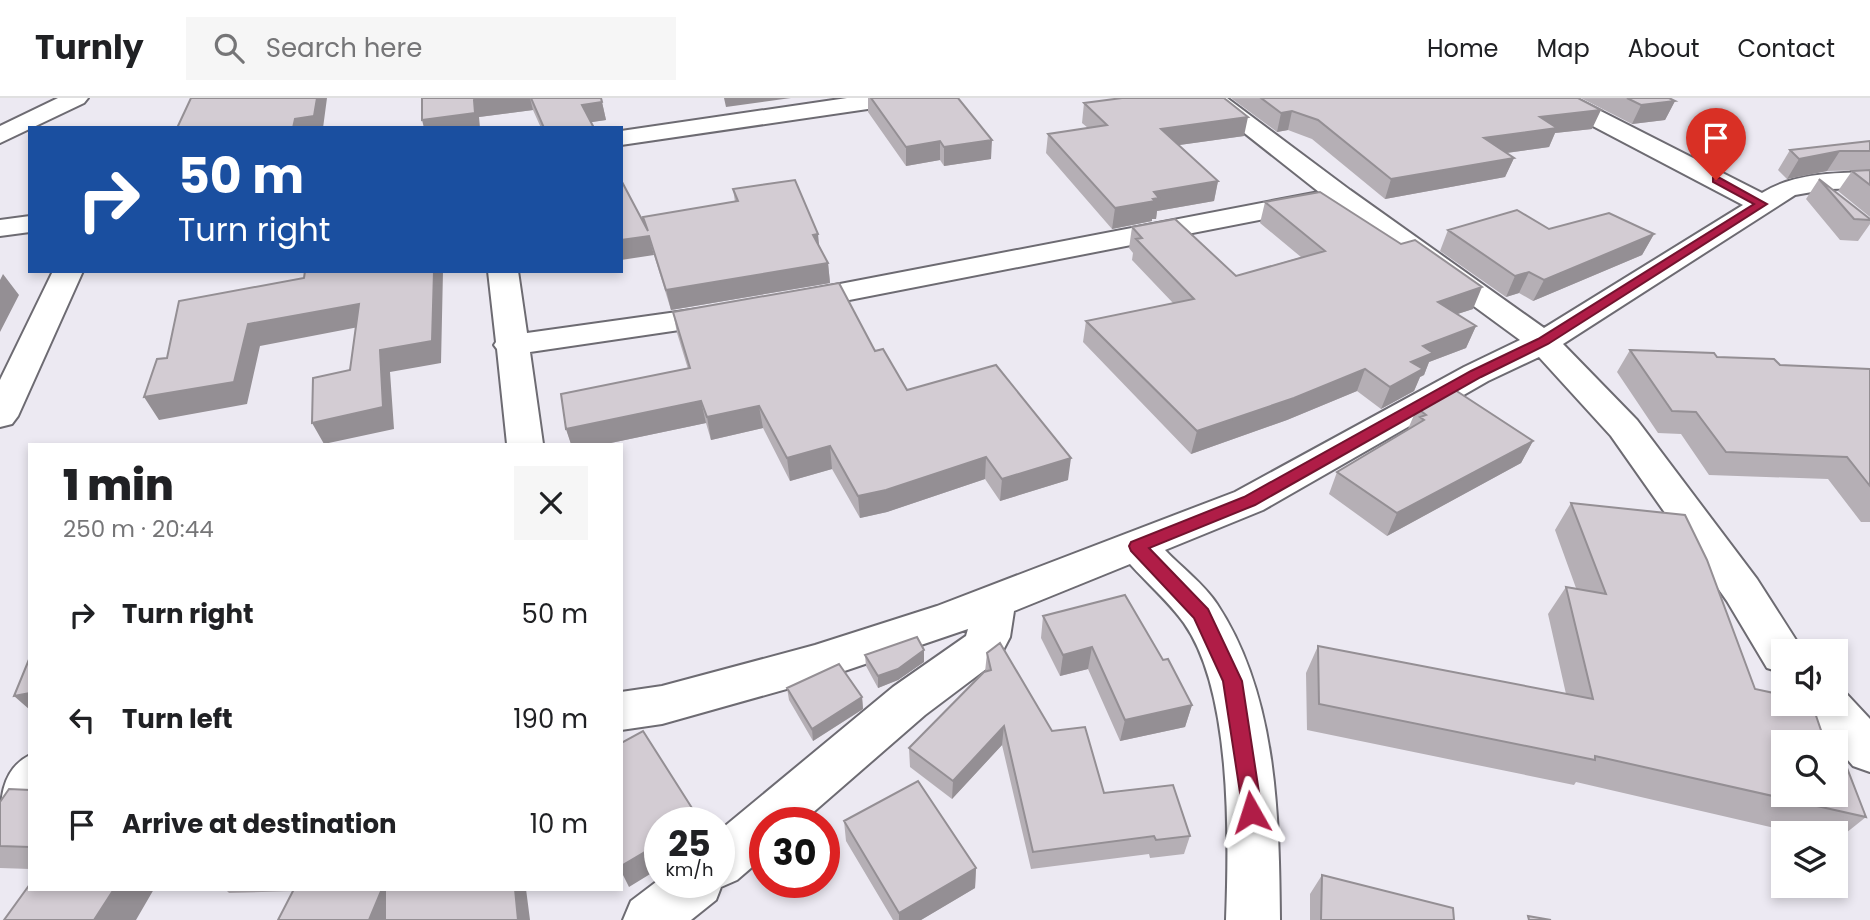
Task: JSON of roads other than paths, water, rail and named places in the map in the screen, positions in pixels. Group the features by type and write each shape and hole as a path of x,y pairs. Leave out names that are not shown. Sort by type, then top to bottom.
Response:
{"street":[{"path":"0,136 76,98"},
{"path":"623,138 828,103 895,98"},
{"path":"1212,98 1340,196 1543,342 1624,428 1742,590 1773,639"},
{"path":"1558,98 1762,204"},
{"path":"623,711 662,705 815,663 994,602 1249,501 1476,374 1543,342 1787,189 1808,184 1870,180"},
{"path":"1808,184 1839,209"},
{"path":"510,345 624,331 757,309 1340,196"},
{"path":"0,228 28,224"},
{"path":"0,416 67,273"},
{"path":"503,273 510,345 525,443"},
{"path":"1137,546 1201,614 1233,681 1244,745 1254,834 1253,920"},
{"path":"784,807 909,701 983,648 988,637 994,602"},
{"path":"1838,716 1870,751"},
{"path":"0,773 28,774"},
{"path":"0,816 28,777"},
{"path":"735,849 749,837"},
{"path":"650,920 677,898"}]}
